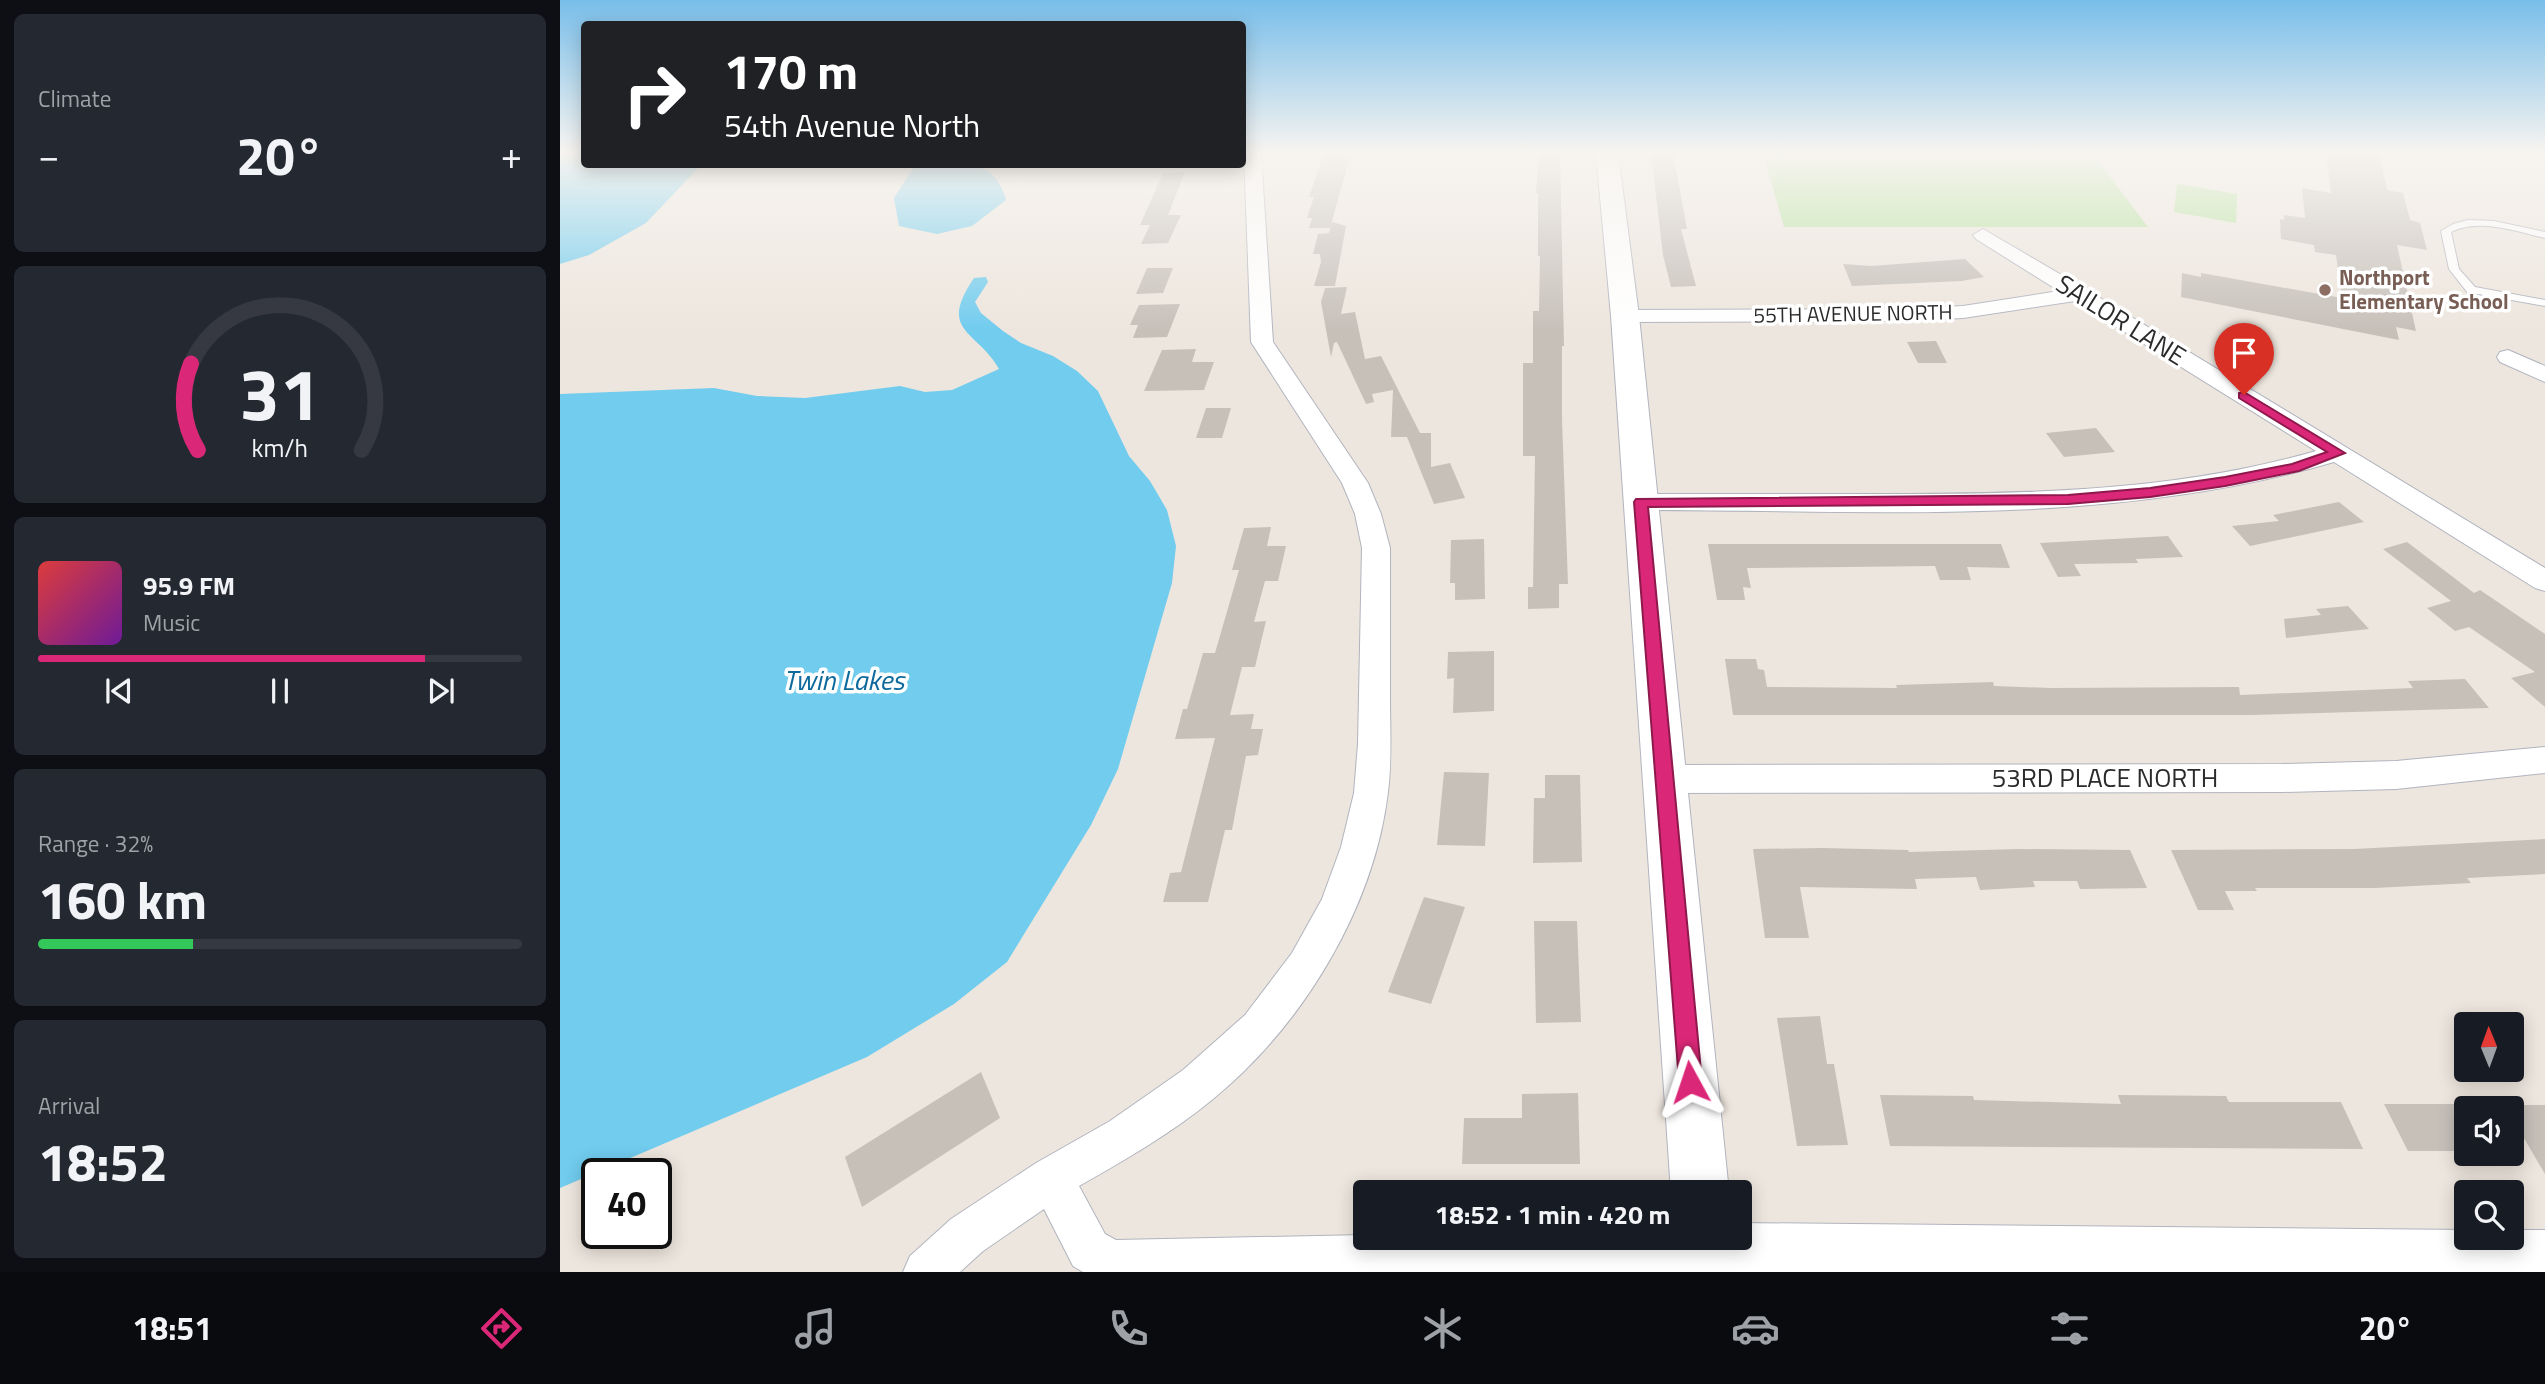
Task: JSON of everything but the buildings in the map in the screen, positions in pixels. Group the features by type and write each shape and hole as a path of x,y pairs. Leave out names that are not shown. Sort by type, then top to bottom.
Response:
{"street":[{"path":"926,1272 967,1235 1051,1178 1125,1136 1198,1085 1259,1029 1306,966 1338,905 1359,847 1371,793 1378,585 1376,548 1368,514 1355,483 1262,342 1255,212"},
{"path":"1614,212 1625,316 1699,1180"},
{"name":"SAILOR LANE","path":"1983,235 2545,581"},
{"name":"55TH AVENUE NORTH","path":"1625,316 1904,315 1963,312 2080,294"},
{"path":"2508,357 2545,375"},
{"path":"1641,502 2068,499 2150,493 2225,482 2294,468 2338,453"},
{"name":"53RD PLACE NORTH","path":"1665,779 2282,778 2396,775 2545,760"},
{"path":"1051,1178 1089,1250 1111,1267 1705,1254 2304,1264 2545,1260"}],"lane":[{"path":"2545,235 2477,223 2457,224 2446,231 2454,269 2471,289 2545,303"}],"green space":[{"path":"1780,212 2137,212 2148,227 1784,227"},
{"path":"2176,212 2236,212 2236,223"}],"water":[{"path":"560,212 656,212 646,223 589,255 560,264"},
{"path":"897,212 990,212 972,226 937,234 899,226"},
{"name":"Twin Lakes","path":"986,277 988,282 975,302 981,313 1021,343 1053,356 1077,371 1098,391 1129,456 1150,481 1167,510 1176,546 1172,583 1118,769 1091,825 1007,962 954,1004 867,1057 630,1158 581,1158 581,1179 560,1188 560,394 714,388 757,396 805,398 900,386 925,392 952,390 999,369 964,329 960,320 959,310 974,278"}],"place":[{"name":"Northport Elementary School","path":"2325,290"}],"route":[{"path":"1690,1082 1641,502 1985,502 2068,499 2150,493 2225,482 2294,468 2338,453 2244,395"}]}
